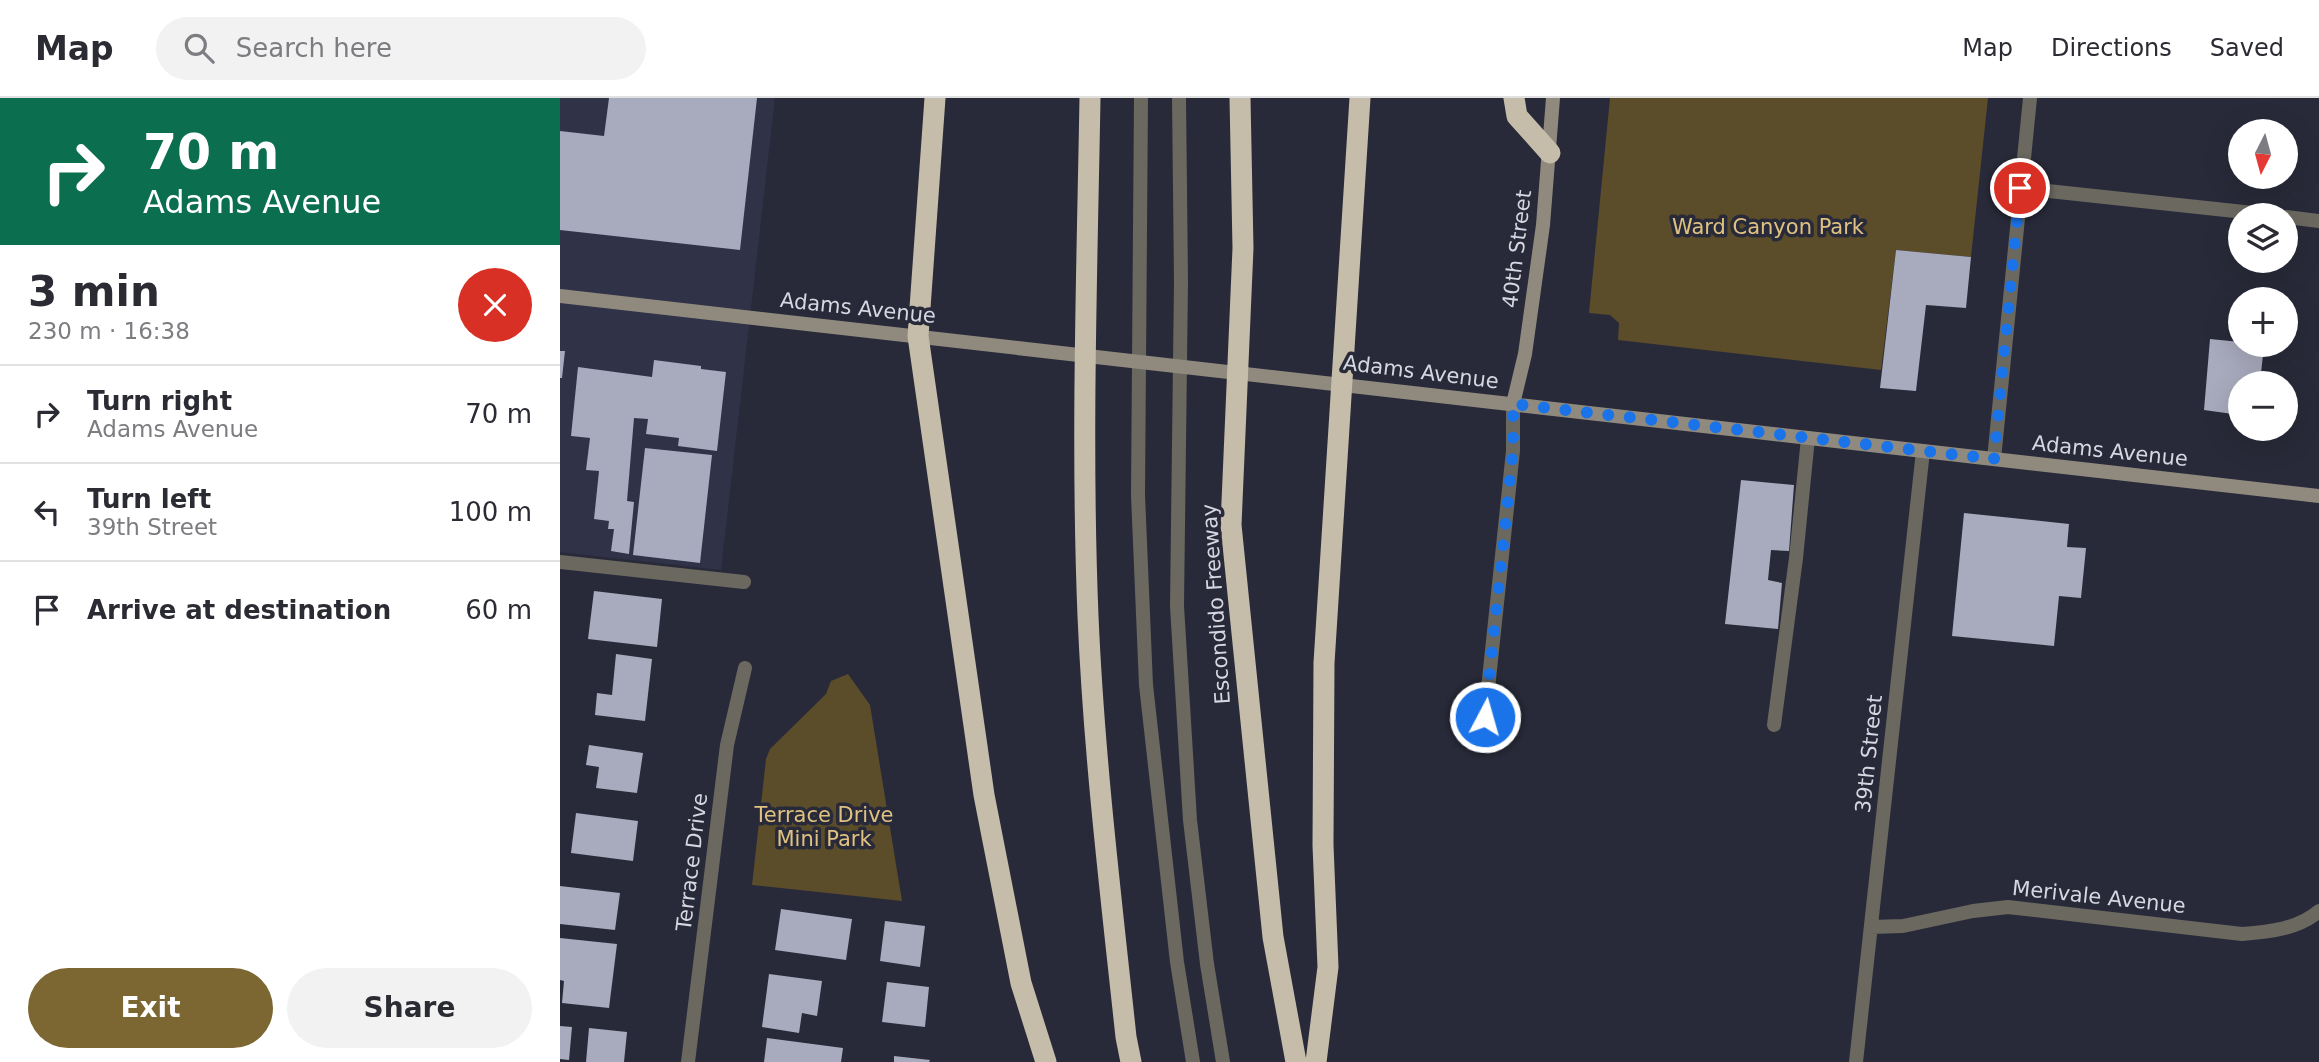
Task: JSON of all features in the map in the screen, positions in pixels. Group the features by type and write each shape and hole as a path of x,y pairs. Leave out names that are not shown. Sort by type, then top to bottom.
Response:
{"highway":[{"path":"935,98 918,336 984,795 1021,983 1046,1062"},
{"path":"1090,98 1085,410 1088,615 1099,786 1131,1062"},
{"name":"Escondido Freeway","path":"1240,98 1243,248 1231,525 1273,937 1296,1062"},
{"path":"1316,1062 1328,967 1324,845 1324,663 1360,98"},
{"path":"1514,98 1517,116 1549,153"}],"main road":[{"name":"40th Street","path":"1513,404 1527,341 1543,225 1553,98"},
{"name":"Adams Avenue","path":"560,296 2319,496"}],"street":[{"path":"1141,98 1139,495 1146,684 1177,962 1192,1062"},
{"path":"1179,98 1181,281 1177,606 1190,820 1207,964 1223,1062"},
{"path":"1994,459 2030,98"},
{"path":"2020,188 2228,210"},
{"path":"2298,218 2319,221"},
{"path":"1485,717 1513,451 1513,404"},
{"path":"1774,725 1796,558 1808,438"},
{"name":"39th Street","path":"1856,1062 1923,451"},
{"path":"560,562 744,582"},
{"name":"Terrace Drive","path":"688,1062 727,745 745,668"},
{"name":"Merivale Avenue","path":"1871,927 1903,926 1973,911 2008,907 2242,934 2276,932 2312,917 2319,911"}],"shaded area":[{"path":"560,98 775,98 721,570 560,552"}],"green space":[{"name":"Ward Canyon Park","path":"1610,98 1988,98 1971,257 1896,250 1881,370 1618,340 1619,323 1610,315 1589,313"},
{"name":"Terrace Drive Mini Park","path":"848,674 870,705 902,901 752,885 766,759 770,749 826,694 831,681"}],"building":[{"path":"609,98 757,98 740,250 560,230 560,131 604,136"},
{"path":"1896,250 1971,257 1966,308 1926,305 1916,391 1880,388"},
{"path":"2210,339 2228,341 2228,357 2263,357 2261,371 2228,371 2228,413 2204,410"},
{"path":"560,351 565,351 562,378 560,378"},
{"path":"654,360 726,372 717,451 678,446 679,438 646,434 648,419 634,418 627,501 634,502 629,554 611,551 614,529 608,529 609,521 594,519 599,471 586,470 590,438 571,436 578,367 652,377"},
{"path":"645,448 712,455 700,563 633,555"},
{"path":"1741,480 1794,485 1789,551 1771,550 1768,580 1782,583 1778,629 1725,624"},
{"path":"1964,513 2069,524 2067,547 2086,548 2081,598 2059,596 2054,646 1952,636"},
{"path":"594,591 662,599 657,647 588,639"},
{"path":"616,654 652,659 645,721 595,715 597,693 612,695"},
{"path":"589,745 643,753 637,793 596,788 599,767 586,765"},
{"path":"576,813 638,821 633,861 571,853"},
{"path":"560,886 620,893 615,930 560,924"},
{"path":"781,909 852,919 846,960 775,950"},
{"path":"885,921 925,926 920,967 880,961"},
{"path":"560,938 617,944 609,1008 562,1003 564,981 560,980"},
{"path":"769,974 822,981 817,1016 802,1013 799,1033 762,1027"},
{"path":"887,982 929,987 925,1027 882,1022"},
{"path":"560,1026 572,1027 569,1060 560,1059"},
{"path":"589,1028 627,1032 624,1062 586,1062"},
{"path":"767,1038 843,1048 841,1062 764,1062"},
{"path":"894,1056 930,1060 894,1062"}],"route":[{"path":"1485,717 1513,451 1513,404 1994,459 2020,188"}]}
